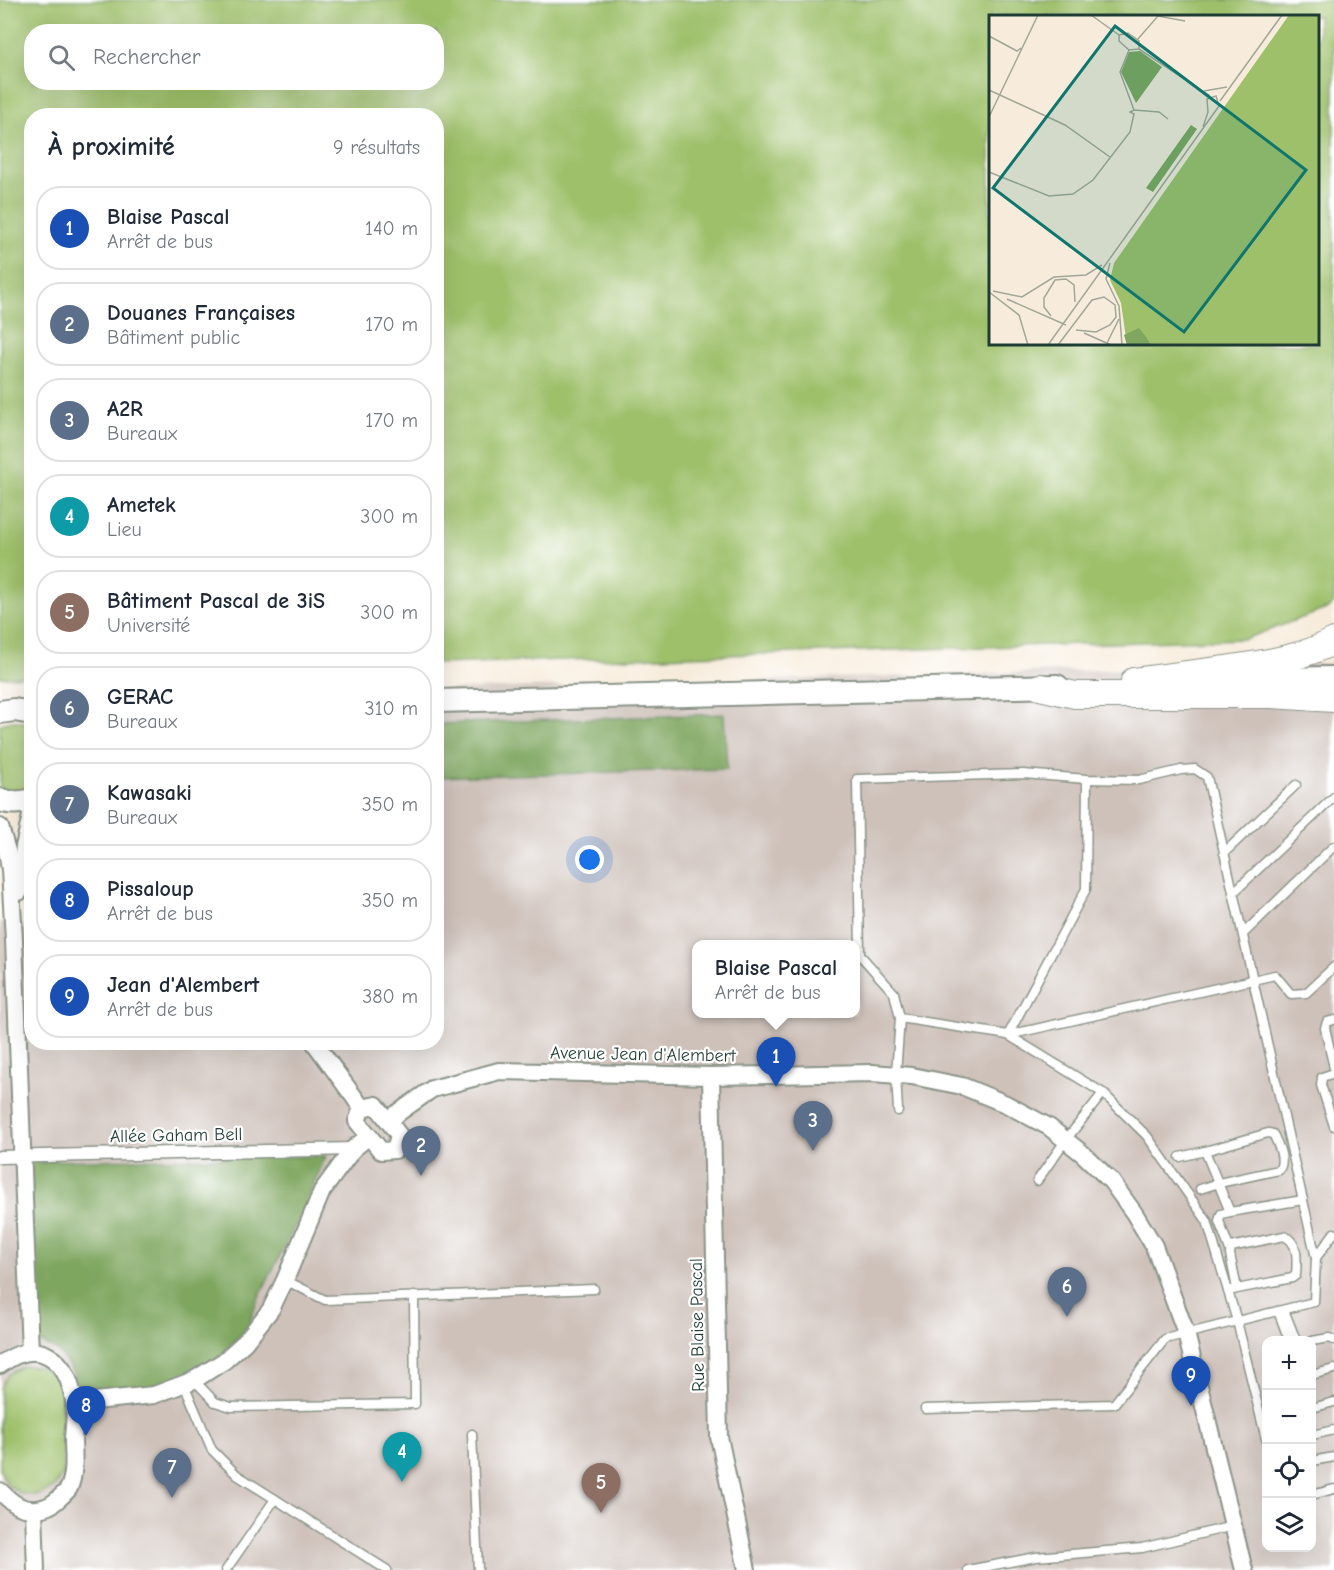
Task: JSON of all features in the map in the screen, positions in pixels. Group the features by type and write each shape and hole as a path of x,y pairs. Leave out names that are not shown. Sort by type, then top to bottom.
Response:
{"main road":[{"path":"1134,681 1294,657 1334,641"},
{"path":"444,701 1040,687 1134,681 1334,678"},
{"path":"1040,687 1075,695 1271,695 1334,699"},
{"path":"0,712 14,710 24,712"},
{"path":"0,800 8,803 24,802"}],"street":[{"path":"0,827 10,870 30,1352"},
{"path":"14,940 24,847"},
{"path":"0,879 14,940"},
{"path":"320,1050 362,1108"},
{"name":"Avenue Jean d'Alembert","path":"388,1120 432,1089 499,1071 711,1076 872,1072 962,1086 1006,1104 1049,1128 1083,1154 1111,1181 1154,1246 1186,1333 1244,1570"},
{"name":"Rue Blaise Pascal","path":"711,1076 719,1437 747,1570"},
{"path":"376,1105 388,1120 399,1135 395,1150 381,1151 357,1121 362,1108 376,1105"},
{"path":"75,1403 154,1395 189,1382 224,1361 245,1342 271,1309 322,1191 353,1149 369,1136"},
{"name":"Allée Gaham Bell","path":"0,1157 353,1149"},
{"path":"0,1365 12,1356 30,1352 47,1354 61,1365 69,1380 75,1403 73,1472 68,1490 51,1506 34,1510 15,1504 0,1491"},
{"path":"34,1510 36,1570"}],"lane":[{"path":"860,940 857,779 1023,774 1139,780 1195,769 1207,777 1316,1258 1314,1302 1165,1339 1114,1404 925,1409"},
{"path":"1008,1035 1086,889 1087,779"},
{"path":"1224,853 1296,785"},
{"path":"1233,893 1334,797"},
{"path":"1243,934 1334,846"},
{"path":"860,955 894,993 900,1018 896,1074 898,1111"},
{"path":"900,1018 1008,1035 1275,975 1291,994 1306,993 1334,967"},
{"path":"1334,1020 1327,1022 1325,1028 1334,1068"},
{"path":"1008,1035 1103,1093 1147,1136 1207,1221 1233,1290"},
{"path":"1334,1073 1322,1077 1321,1085 1334,1126"},
{"path":"1037,1181 1103,1093"},
{"path":"1180,1157 1268,1133 1273,1134 1283,1160 1279,1170 1200,1189"},
{"path":"1205,1150 1230,1212"},
{"path":"1262,1423 1237,1321 1230,1250 1219,1221 1221,1215 1230,1212 1303,1200"},
{"path":"1316,1258 1334,1233"},
{"path":"1230,1250 1231,1247 1284,1236 1295,1244 1296,1275 1292,1278 1233,1290"},
{"path":"285,1280 325,1300 594,1289"},
{"path":"189,1382 215,1402 231,1407 416,1404 414,1296"},
{"path":"1281,1310 1288,1336"},
{"path":"1281,1310 1294,1336"},
{"path":"1316,1340 1329,1338 1334,1340"},
{"path":"1316,1374 1334,1369"},
{"path":"189,1382 212,1450 237,1475 387,1570"},
{"path":"1316,1407 1334,1402"},
{"path":"1316,1434 1334,1430"},
{"path":"472,1434 478,1570"},
{"path":"1316,1460 1334,1457"},
{"path":"1316,1494 1334,1489"},
{"path":"226,1570 275,1499"},
{"path":"968,1570 1036,1557 1142,1548 1233,1526"}],"shaded area":[{"path":"1334,663 1334,1570 0,1570 0,922 24,924 24,1050 444,1050 444,690"}],"green space":[{"path":"0,0 1334,0 1334,603 1329,608 1245,639 444,664 444,108 24,108 24,676 0,677"},
{"path":"724,714 727,769 444,777 444,724"},
{"path":"12,721 24,723 24,791 20,792 0,789 0,724"},
{"path":"326,1156 303,1210 258,1299 248,1327 222,1355 191,1375 151,1389 82,1397 70,1367 58,1351 34,1339 31,1161"},
{"path":"23,1366 40,1367 54,1375 62,1390 63,1474 53,1488 38,1495 22,1494 8,1485 0,1470 0,1388 8,1374"}],"place":[{"name":"Blaise Pascal","path":"776,1087"},
{"name":"A2R","path":"813,1151"},
{"name":"Douanes Françaises","path":"421,1176"},
{"name":"GERAC","path":"1067,1317"},
{"name":"Jean d'Alembert","path":"1191,1406"},
{"name":"Pissaloup","path":"86,1436"},
{"name":"Ametek","path":"402,1482"},
{"name":"Kawasaki","path":"172,1498"},
{"name":"Bâtiment Pascal de 3iS","path":"601,1513"}]}
